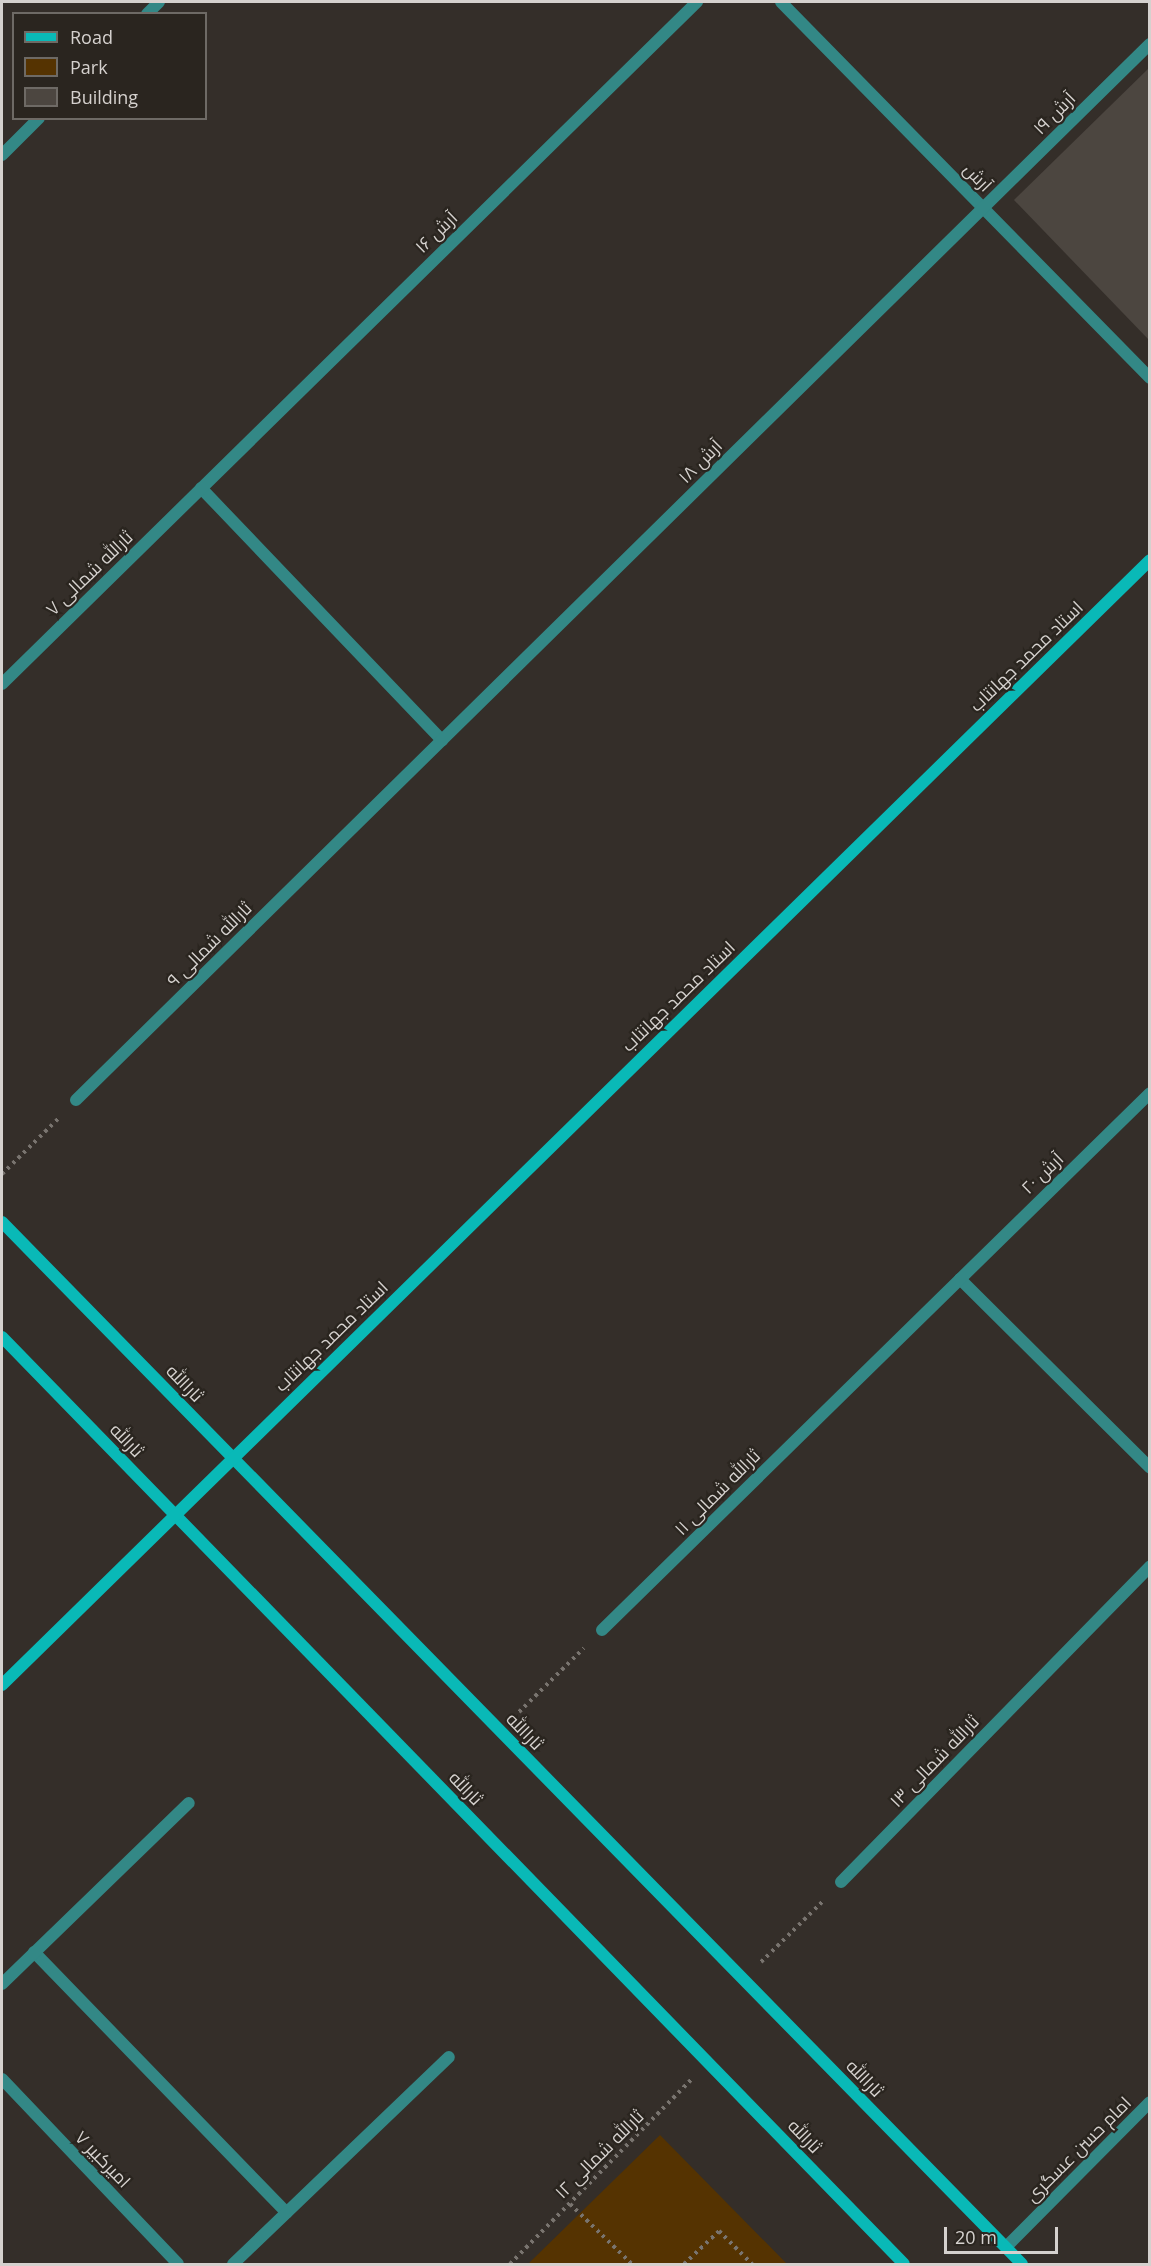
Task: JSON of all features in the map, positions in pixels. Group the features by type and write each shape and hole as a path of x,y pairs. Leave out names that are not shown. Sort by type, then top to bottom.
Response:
{"main road":[{"name":"استاد محمد جهانتاب","path":"175,1515 1149,560"},
{"name":"ثاراالله","path":"2,1222 1022,2265"},
{"name":"ثارالله","path":"2,1337 904,2265"},
{"path":"2,1685 175,1515"}],"street":[{"name":"آرش ۱۶","path":"201,488 697,2"},
{"name":"آرش","path":"781,2 1149,378"},
{"name":"آرش ۱۹","path":"983,208 1149,44"},
{"path":"2,155 37,120"},
{"name":"آرش ۱۸","path":"442,740 983,208"},
{"name":"ثارالله شمالی ۷","path":"2,684 201,488"},
{"path":"201,488 442,740"},
{"name":"ثارالله شمالی ۹","path":"76,1100 442,740"},
{"name":"آرش ۲۰","path":"960,1279 1149,1093"},
{"path":"960,1279 1149,1468"},
{"name":"ثارالله شمالی ۱۱","path":"602,1630 960,1279"},
{"name":"ثارالله شمالی ۱۳","path":"841,1882 1149,1566"},
{"path":"2,1984 189,1803"},
{"path":"34,1952 286,2213"},
{"path":"233,2265 449,2057"},
{"name":"امیرکبیر ۷","path":"2,2079 178,2265"},
{"name":"امام حسن عسگری","path":"1006,2247 1149,2102"}],"path":[{"path":"2,1174 76,1100"},
{"path":"500,1731 602,1630"},
{"path":"743,1979 841,1882"},
{"name":"ثارالله شمالی ۱۲","path":"510,2265 708,2062"},
{"path":"570,2204 632,2265"},
{"path":"684,2265 719,2231 752,2265"}],"green space":[{"path":"660,2135 787,2264 528,2264"}],"building":[{"path":"1149,68 1149,340 1014,200"}]}
